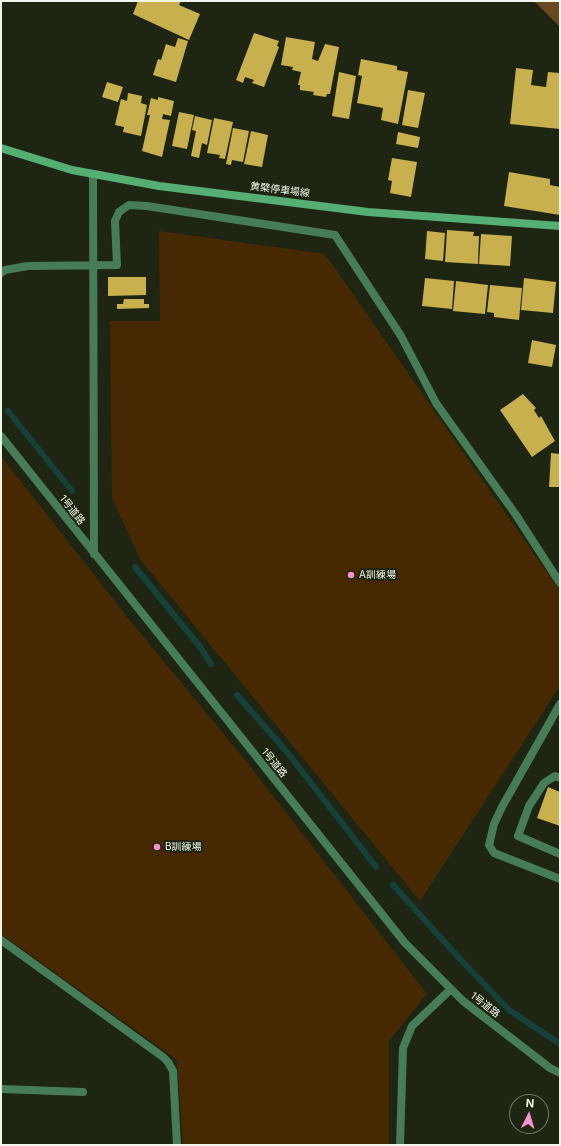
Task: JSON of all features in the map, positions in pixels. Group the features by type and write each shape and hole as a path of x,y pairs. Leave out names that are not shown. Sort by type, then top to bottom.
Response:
{"main road":[{"name":"黄檗停車場線","path":"1,148 92,174 159,186 368,212 560,226"}],"lane":[{"path":"92,174 94,265 94,554"},
{"path":"1,274 5,270 28,266 117,265 115,221 119,212 130,205 147,206 335,235 401,336 436,403 516,515 560,583"},
{"name":"1号道路","path":"1,436 405,943 470,1006 550,1068 560,1073"},
{"path":"560,704 502,807 494,824 489,845 494,853 560,879"},
{"path":"560,778 554,776 544,783 529,806 518,836 560,854"},
{"path":"1,940 157,1052 168,1062 173,1071 177,1145"},
{"path":"400,1145 403,1048 412,1026 452,989"},
{"path":"1,1089 84,1092"}],"shaded area":[{"path":"534,1 560,1 560,27"},
{"name":"A訓練場","path":"159,231 325,254 560,591 560,686 420,901 140,559 112,498 110,321 160,321"},
{"name":"B訓練場","path":"1,456 128,618 246,761 427,994 389,1041 389,1145 183,1145 177,1060 1,934"}],"building":[{"path":"138,1 181,1 179,5 200,14 189,40 133,14"},
{"path":"254,33 279,41 277,46 279,47 264,87 252,83 254,80 245,77 243,83 236,80"},
{"path":"286,37 315,42 312,59 318,61 325,44 339,47 330,94 327,94 326,97 313,95 314,92 300,90 300,85 298,85 301,72 292,70 293,67 281,65"},
{"path":"178,38 188,41 176,82 153,75 158,59 161,60 166,44 175,47"},
{"path":"361,59 397,66 397,70 408,72 398,124 381,120 383,108 357,103 362,76 358,75"},
{"path":"516,68 533,70 531,85 546,87 548,72 559,73 560,70 560,129 510,124"},
{"path":"339,72 356,76 349,119 332,116"},
{"path":"107,82 123,87 118,102 102,97"},
{"path":"408,90 425,93 418,128 402,125"},
{"path":"128,93 142,96 141,103 147,105 141,136 123,132 124,127 115,125 121,99 127,101"},
{"path":"158,97 174,101 171,116 163,114 162,119 170,120 162,157 142,151 150,115 147,115 151,98 158,100"},
{"path":"179,112 194,115 187,149 172,146"},
{"path":"195,116 212,120 207,145 202,143 199,158 191,156 196,131 192,130"},
{"path":"214,118 233,122 225,159 219,158 220,155 207,153"},
{"path":"233,128 249,131 243,162 232,160 231,165 226,164"},
{"path":"251,131 268,135 262,167 244,164"},
{"path":"398,132 420,137 418,148 396,144"},
{"path":"392,158 417,162 411,197 390,193 392,181 388,180"},
{"path":"509,172 550,179 550,185 560,187 560,215 504,206"},
{"path":"447,230 474,232 473,236 479,236 478,264 445,262"},
{"path":"427,231 445,233 443,261 425,259"},
{"path":"481,234 512,236 510,266 479,264"},
{"path":"108,277 146,277 146,295 108,296"},
{"path":"425,278 454,281 452,309 422,306"},
{"path":"524,278 556,282 553,313 521,310"},
{"path":"456,281 488,285 485,314 453,311"},
{"path":"490,285 522,288 519,320 494,317 494,313 487,312"},
{"path":"124,299 144,299 144,304 149,304 149,308 117,309 117,304 123,304"},
{"path":"532,340 556,345 552,367 528,363"},
{"path":"523,394 536,408 534,410 539,418 541,416 555,441 532,457 500,410"},
{"path":"551,453 560,454 560,487 549,487"},
{"path":"548,787 560,792 560,826 537,818"}],"waterway":[{"path":"8,411 72,491"},
{"path":"135,567 201,648 211,664"},
{"path":"237,695 287,752 376,867"},
{"path":"393,885 460,959 509,1010 560,1044"}],"place":[{"name":"A訓練場","path":"351,575"},
{"name":"B訓練場","path":"157,847"}]}
